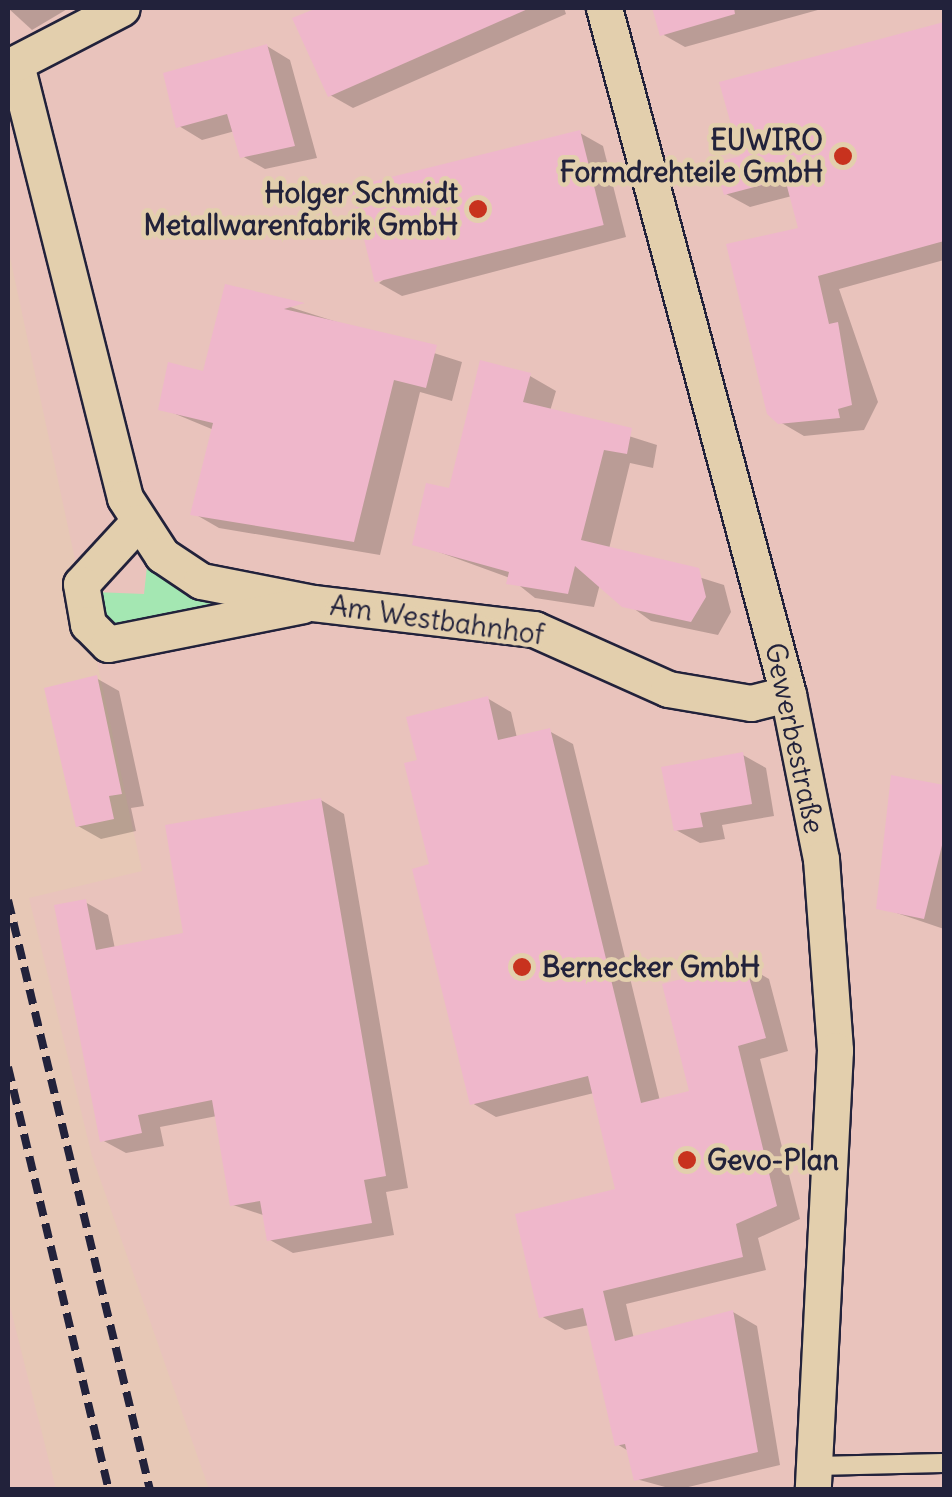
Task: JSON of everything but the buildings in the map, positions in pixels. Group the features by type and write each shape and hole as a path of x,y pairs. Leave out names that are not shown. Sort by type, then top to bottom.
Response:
{"street":[{"path":"12,66 122,8"},
{"name":"Gewerbestraße","path":"604,8 788,694 822,859 833,981 814,1478"},
{"name":"Am Westbahnhof","path":"12,66 138,522 162,555 200,581 313,603 534,629 668,690 716,700 788,694"},
{"name":"Am Westbahnhof","path":"138,522 81,584 88,624 108,644 313,603"}],"lane":[{"path":"814,1478 944,1463"}],"shaded area":[{"path":"8,8 944,8 944,1489 209,1489 92,1156 29,898 142,871 8,248"},
{"path":"8,1298 56,1489 8,1489"}],"green space":[{"path":"147,566 222,605 114,630 96,613 95,592 144,594"}],"railway":[{"path":"8,900 150,1490"},
{"path":"8,1067 109,1490"}],"place":[{"name":"EUWIRO Formdrehteile GmbH","path":"843,156"},
{"name":"Holger Schmidt Metallwarenfabrik GmbH","path":"478,209"},
{"name":"Bernecker GmbH","path":"522,967"},
{"name":"Gevo-Plan","path":"687,1160"}]}
